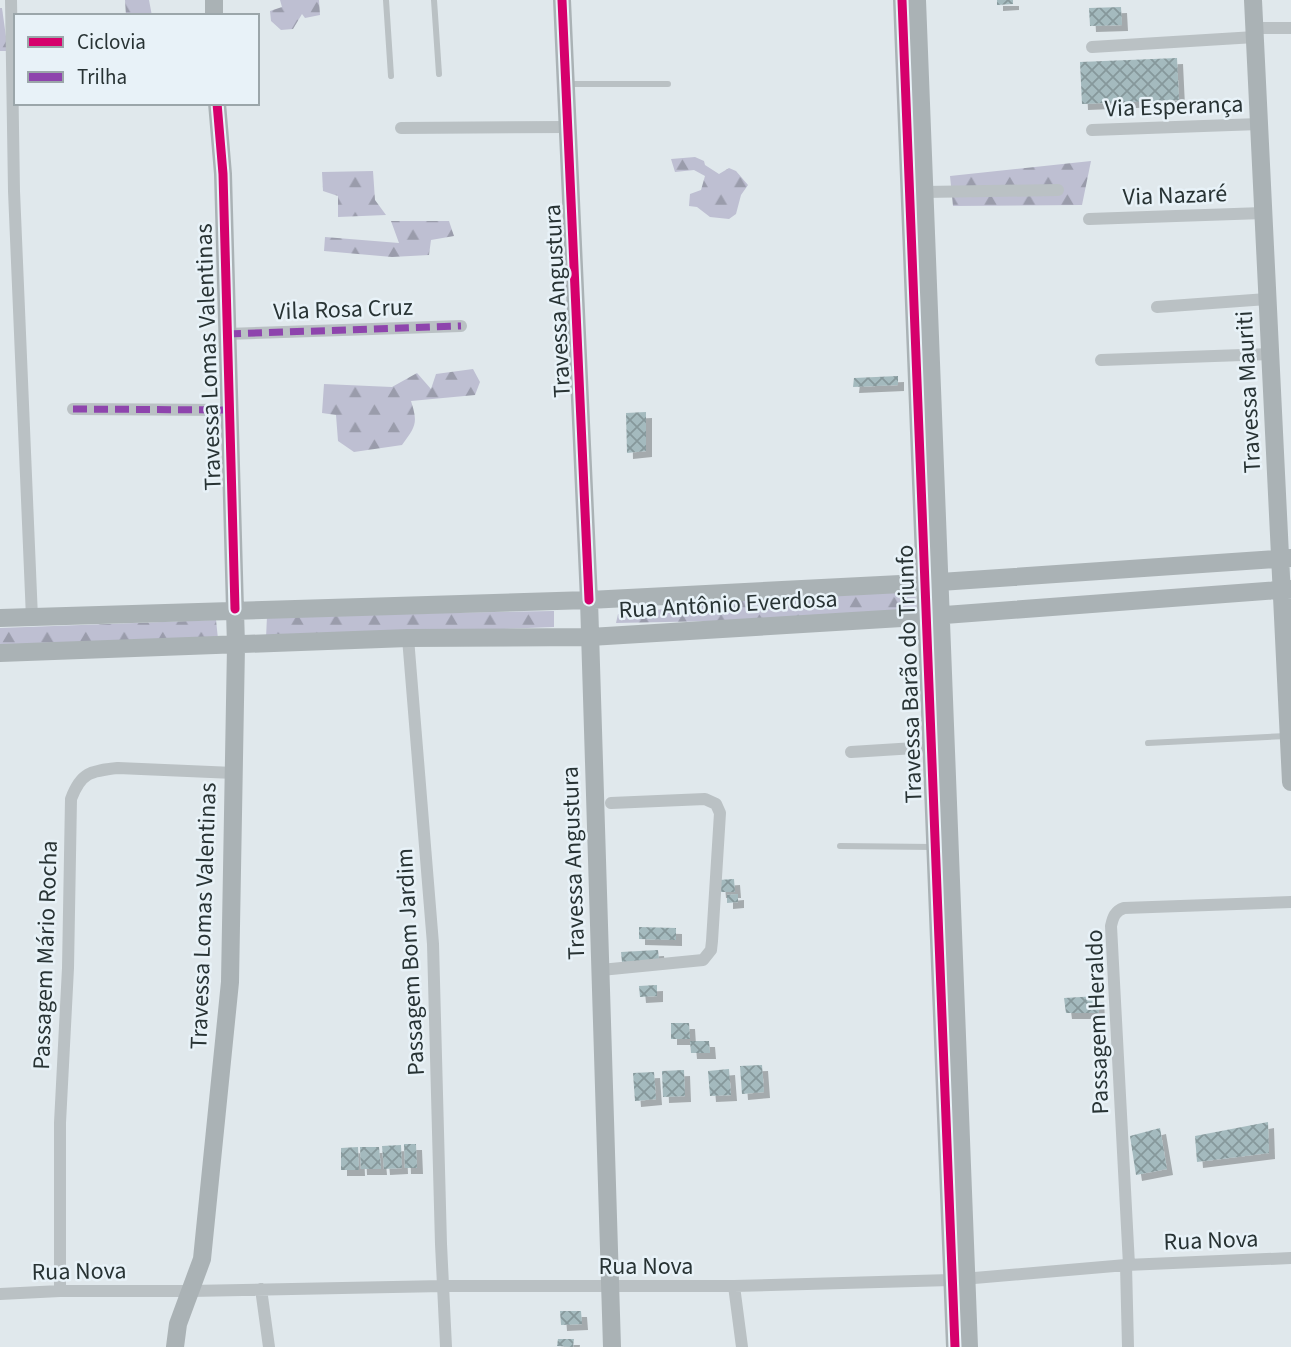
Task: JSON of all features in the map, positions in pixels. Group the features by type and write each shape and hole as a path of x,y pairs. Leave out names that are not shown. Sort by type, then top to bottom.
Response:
{"street":[{"path":"11,0 14,191 32,618"},
{"name":"Travessa Angustura","path":"562,0 590,637 602,803 601,970 612,1347"},
{"name":"Travessa Barão do Triunfo","path":"902,0 918,219 934,616 959,1280 955,1347"},
{"name":"Travessa Barão do Triunfo","path":"917,0 924,192 918,219"},
{"name":"Travessa Mauriti","path":"1253,0 1271,355 1286,558 1291,782"},
{"path":"1092,47 1291,28"},
{"name":"Travessa Lomas Valentinas","path":"175,1347 178,1324 202,1259 230,982 236,609 223,174 218,105"},
{"name":"Via Esperança","path":"1092,130 1259,124"},
{"path":"401,128 568,127"},
{"path":"924,192 1058,190"},
{"name":"Via Nazaré","path":"1089,219 1263,213"},
{"path":"1157,307 1268,299"},
{"name":"Vila Rosa Cruz","path":"227,334 461,326"},
{"path":"1101,360 1271,355"},
{"path":"73,409 228,410"},
{"name":"Rua Antônio Everdosa","path":"0,618 589,600 932,582 1286,558"},
{"name":"Rua Antônio Everdosa","path":"0,653 408,638 590,637 934,616 1287,589"},
{"name":"Travessa Barão do Triunfo","path":"934,616 931,747 935,847 946,926"},
{"name":"Passagem Bom Jardim","path":"408,638 433,944 446,1347"},
{"path":"850,752 931,747"},
{"name":"Passagem Mário Rocha","path":"60,1291 60,1124 68,968 71,799 77,782 88,773 101,770 118,768 234,773"},
{"path":"601,970 703,960 711,950 720,813 716,804 705,799 602,803"},
{"name":"Passagem Heraldo","path":"1128,1265 1111,926 1113,918 1124,908 1291,902"},
{"name":"Rua Nova","path":"0,1294 443,1286 734,1286 959,1280 1128,1265 1291,1258"},
{"path":"1128,1265 1128,1347"},
{"name":"Travessa Barão do Triunfo","path":"959,1280 969,1347"},
{"path":"734,1286 742,1347"},
{"path":"261,1289 269,1347"}],"lane":[{"path":"386,0 391,76"},
{"path":"434,0 439,74"},
{"path":"566,83 668,84"},
{"path":"1148,743 1289,736"},
{"path":"840,846 935,847"}],"green space":[{"path":"125,0 149,0 152,14 126,14"},
{"path":"280,0 319,0 320,15 305,18 302,14 293,29 281,30 271,21 270,11 282,7"},
{"path":"2,8 8,51 0,51"},
{"path":"695,157 719,174 729,168 736,171 748,185 741,195 736,214 729,219 710,217 697,207 689,206 690,194 701,190 705,176 694,170 675,172 671,159"},
{"path":"1091,161 1082,205 953,206 950,176"},
{"path":"373,171 375,200 386,215 338,217 338,196 323,191 322,172"},
{"path":"391,221 449,221 454,236 431,240 429,255 392,257 324,251 325,237 399,243"},
{"path":"473,369 480,382 475,395 411,401 415,414 414,424 402,445 354,452 338,441 336,415 322,413 324,384 392,387 417,373 431,389 436,374"},
{"path":"914,582 918,617 616,623 618,614"},
{"path":"554,611 554,627 266,638 267,616"},
{"path":"216,620 218,639 0,645 0,628"}],"building":[{"path":"997,0 1013,0 1013,4 997,5"},
{"path":"1121,7 1122,25 1090,26 1089,8"},
{"path":"1177,58 1179,100 1082,104 1080,62"},
{"path":"898,376 898,385 853,387 854,378"},
{"path":"646,412 646,451 627,453 626,413"},
{"path":"734,879 735,892 720,892 719,880"},
{"path":"738,894 738,902 727,903 727,895"},
{"path":"639,927 676,928 676,940 639,939"},
{"path":"658,950 659,960 622,962 621,952"},
{"path":"657,985 657,996 640,997 639,986"},
{"path":"1098,996 1099,1013 1066,1013 1064,998"},
{"path":"671,1023 689,1023 690,1039 671,1039"},
{"path":"690,1041 709,1041 710,1053 691,1053"},
{"path":"762,1065 764,1092 742,1094 740,1066"},
{"path":"729,1069 731,1095 710,1096 708,1071"},
{"path":"684,1070 685,1096 663,1097 662,1071"},
{"path":"654,1072 656,1099 635,1101 633,1073"},
{"path":"1268,1122 1269,1153 1197,1162 1195,1136"},
{"path":"1160,1128 1167,1169 1136,1175 1130,1136"},
{"path":"404,1144 416,1144 417,1168 405,1168"},
{"path":"401,1145 402,1168 384,1169 382,1146"},
{"path":"358,1147 359,1170 341,1170 341,1148"},
{"path":"360,1147 379,1147 381,1169 361,1169"},
{"path":"560,1311 581,1311 582,1324 561,1325"},
{"path":"558,1339 574,1339 573,1347 557,1346"}],"marked path":[{"path":"227,334 461,326"},
{"path":"73,409 228,410"}],"cycle path":[{"path":"562,0 589,600"},
{"path":"902,0 955,1347"},
{"path":"217,105 223,174 235,609"}]}
